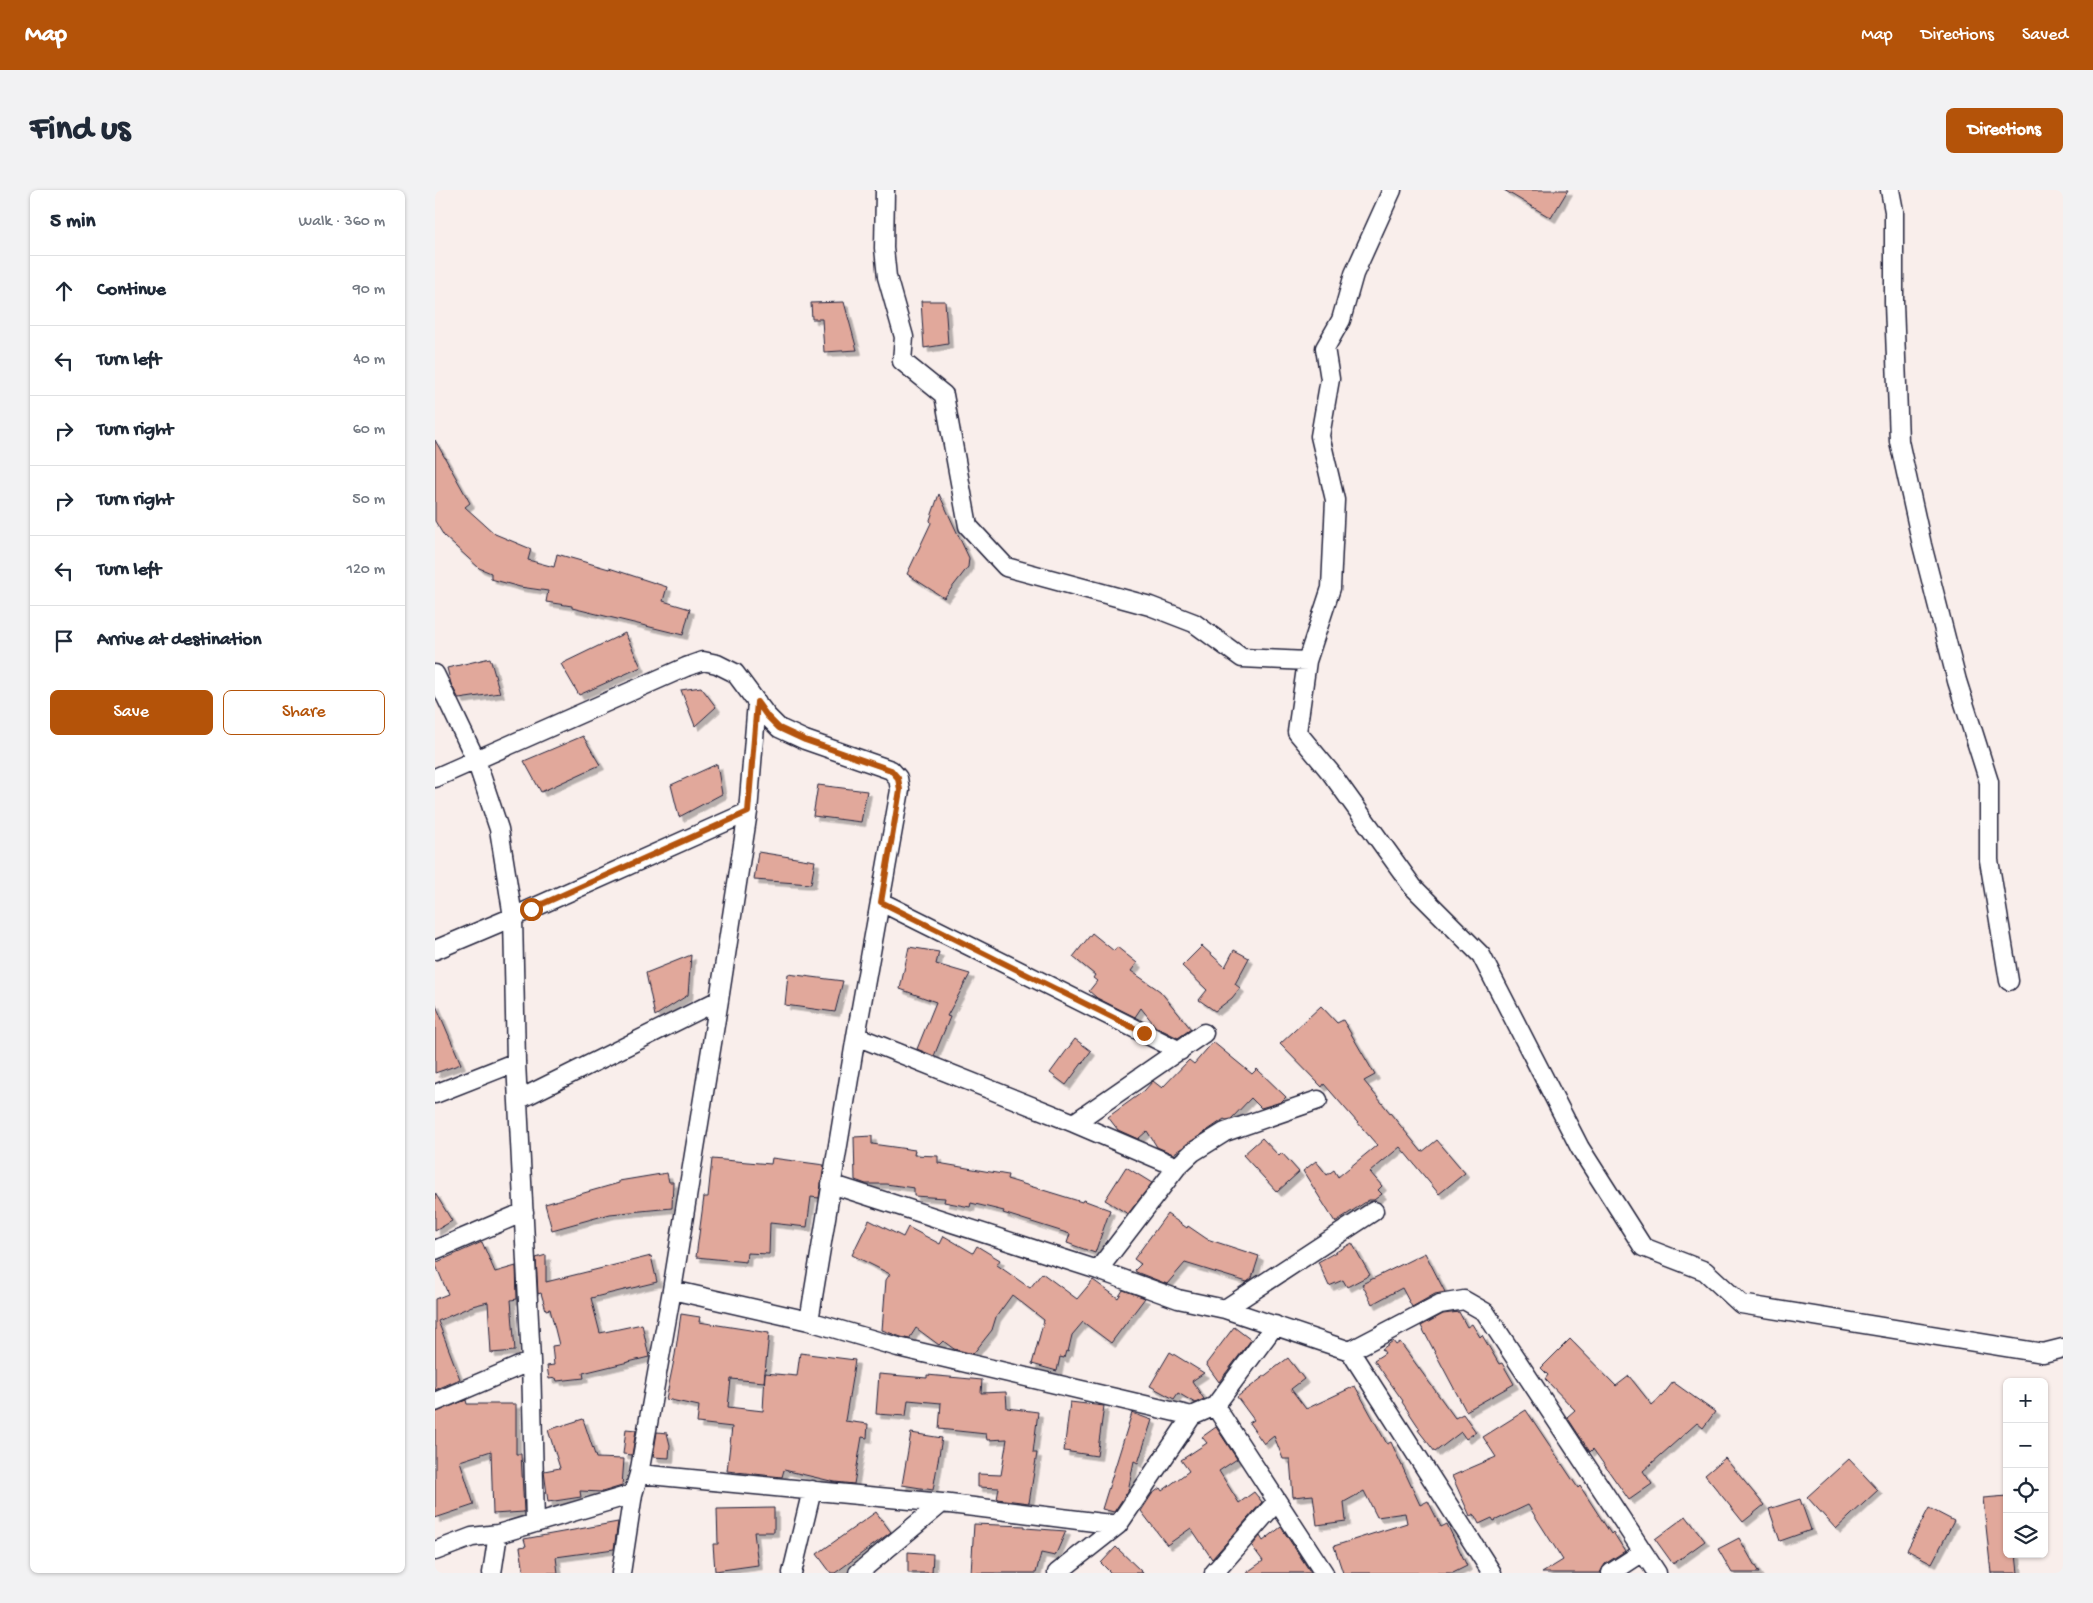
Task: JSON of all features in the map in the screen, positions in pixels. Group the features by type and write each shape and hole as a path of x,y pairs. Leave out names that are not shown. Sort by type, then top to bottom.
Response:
{"street":[{"path":"885,190 884,248 887,276 904,337 902,361 945,395 968,526 1006,567 1150,606 1194,623 1243,658 1307,661"},
{"path":"1392,190 1354,274 1341,320 1325,348 1330,379 1320,436 1335,500 1331,588 1307,661 1297,732 1331,773 1413,887 1481,955 1579,1148 1643,1247 1705,1271 1741,1304 2043,1353 2063,1348"},
{"path":"1890,190 1894,211 1894,303 1899,441 1922,545 1957,681 1989,782 1989,860 2009,981"},
{"path":"435,778 703,661 717,664 735,674 767,716 779,728 805,740 891,770 898,778 900,790 856,1036 809,1321"},
{"path":"435,674 476,760 499,829 513,917 516,1062 531,1361 535,1523"},
{"path":"621,1573 633,1494 639,1474 672,1290 719,1000 748,812 757,702"},
{"path":"435,950 748,812"},
{"path":"881,902 1179,1051"},
{"path":"519,1100 719,1000"},
{"path":"1074,1123 1204,1033"},
{"path":"856,1036 1177,1166"},
{"path":"435,1094 516,1062"},
{"path":"1098,1270 1177,1166 1193,1152 1225,1132 1319,1100"},
{"path":"831,1184 1098,1270 1178,1299 1225,1310 1275,1325 1350,1351 1492,1573"},
{"path":"1225,1310 1374,1211"},
{"path":"435,1250 524,1212"},
{"path":"672,1290 809,1321 898,1347 1192,1416"},
{"path":"1350,1351 1440,1304 1464,1300 1485,1312 1657,1573"},
{"path":"1057,1573 1118,1525 1192,1416 1215,1406 1275,1325"},
{"path":"435,1402 531,1361"},
{"path":"1215,1406 1324,1573"},
{"path":"639,1474 942,1503 1118,1525"},
{"path":"792,1573 812,1490"},
{"path":"435,1551 472,1537 498,1534 633,1494"},
{"path":"1214,1573 1277,1501"},
{"path":"858,1573 942,1503"},
{"path":"492,1573 498,1534"},
{"path":"1611,1573 1643,1552"}],"building":[{"path":"1504,190 1568,190 1551,218"},
{"path":"921,301 945,301 948,344 924,348"},
{"path":"844,302 857,350 824,352 822,319 812,319 811,303"},
{"path":"435,440 470,503 465,507 495,534 531,549 528,560 554,567 557,554 609,568 667,587 663,601 690,609 683,635 572,608 572,606 546,602 548,591 520,587 491,579 491,573 479,568 444,536 435,521"},
{"path":"939,494 969,558 968,567 944,598 907,574 931,523 930,520"},
{"path":"625,633 641,667 579,695 561,664"},
{"path":"490,658 500,693 459,699 451,684 447,668"},
{"path":"701,687 716,707 695,726 681,690"},
{"path":"583,736 600,765 541,792 524,761"},
{"path":"717,764 722,794 679,817 671,785"},
{"path":"818,785 867,791 861,822 813,816"},
{"path":"758,852 815,861 811,884 754,880"},
{"path":"1092,933 1114,951 1117,947 1137,963 1131,971 1160,991 1191,1029 1178,1038 1156,1027 1141,1008 1135,1017 1097,998 1089,991 1097,981 1093,978 1095,975 1073,957"},
{"path":"1202,946 1225,967 1234,950 1249,958 1235,984 1240,988 1232,998 1215,1011 1199,1000 1207,990 1182,966"},
{"path":"909,947 939,952 936,964 970,974 947,1016 950,1017 934,1056 917,1049 936,1002 900,989"},
{"path":"691,955 688,995 655,1016 646,973"},
{"path":"788,974 843,981 835,1012 785,1005"},
{"path":"435,1003 461,1064 435,1073"},
{"path":"1321,1006 1337,1023 1343,1020 1375,1075 1364,1081 1422,1152 1437,1140 1465,1173 1439,1194 1400,1147 1370,1172 1382,1186 1378,1190 1382,1194 1335,1222 1303,1171 1316,1161 1327,1175 1334,1170 1338,1177 1377,1145 1324,1084 1322,1087 1280,1044"},
{"path":"1075,1039 1091,1051 1066,1085 1050,1073"},
{"path":"1213,1042 1252,1074 1257,1069 1286,1097 1281,1102 1261,1108 1251,1098 1231,1119 1224,1119 1173,1154 1157,1147 1147,1131 1138,1139 1118,1130 1108,1117 1144,1091 1153,1081 1162,1088 1189,1060 1194,1064"},
{"path":"872,1136 872,1144 915,1150 914,1155 938,1156 938,1163 1008,1175 1007,1179 1082,1202 1083,1200 1110,1210 1095,1253 1067,1243 1070,1234 1003,1213 1004,1211 971,1203 970,1207 944,1202 945,1198 914,1196 914,1188 886,1184 866,1184 855,1180 854,1137"},
{"path":"1262,1138 1279,1156 1282,1153 1299,1172 1277,1192 1243,1155"},
{"path":"772,1158 824,1165 819,1198 811,1197 807,1227 770,1223 769,1254 747,1253 746,1262 696,1257 704,1197 708,1197 712,1159 771,1164"},
{"path":"1126,1167 1152,1183 1128,1214 1105,1200"},
{"path":"667,1173 669,1182 673,1182 672,1208 610,1214 552,1230 545,1204 619,1183 619,1181"},
{"path":"435,1193 452,1221 435,1231"},
{"path":"1167,1214 1207,1239 1259,1256 1252,1278 1247,1282 1185,1263 1167,1284 1136,1272 1135,1270 1141,1264 1134,1259"},
{"path":"869,1220 903,1237 908,1227 940,1244 944,1236 973,1253 977,1246 1000,1260 997,1265 1030,1288 1042,1273 1077,1299 1093,1280 1118,1298 1123,1290 1145,1298 1111,1343 1083,1322 1072,1335 1068,1352 1066,1351 1064,1358 1060,1357 1057,1371 1032,1364 1044,1320 1012,1295 996,1317 992,1330 973,1354 954,1349 943,1341 939,1345 916,1328 909,1339 901,1337 882,1330 886,1280 890,1274 852,1255"},
{"path":"482,1242 495,1272 516,1266 517,1299 511,1300 515,1351 491,1353 488,1302 472,1306 438,1321 460,1379 435,1390 435,1299 448,1294 435,1263"},
{"path":"1352,1243 1370,1275 1347,1287 1343,1280 1329,1286 1318,1262"},
{"path":"1425,1253 1445,1292 1435,1294 1412,1307 1402,1288 1372,1304 1362,1284"},
{"path":"546,1255 546,1282 651,1256 657,1282 591,1298 600,1333 642,1324 649,1357 583,1373 584,1378 557,1381 556,1378 549,1379 547,1366 554,1365 552,1346 559,1345 550,1309 546,1310 541,1293 538,1294 536,1258"},
{"path":"1459,1312 1467,1327 1472,1324 1480,1337 1482,1335 1499,1364 1502,1363 1514,1384 1466,1411 1421,1326 1443,1314"},
{"path":"681,1314 700,1317 699,1322 769,1333 764,1382 731,1379 728,1407 763,1411 765,1373 797,1376 800,1353 855,1360 845,1421 868,1424 867,1438 862,1437 854,1484 835,1482 784,1470 782,1477 727,1471 732,1427 697,1423 699,1406 666,1399"},
{"path":"1234,1327 1251,1340 1219,1382 1206,1364"},
{"path":"1570,1339 1616,1386 1629,1376 1652,1405 1673,1382 1715,1412 1703,1428 1697,1423 1643,1471 1652,1484 1629,1500 1593,1449 1590,1452 1567,1417 1575,1410 1545,1379 1548,1375 1541,1368"},
{"path":"1393,1341 1396,1345 1400,1342 1455,1418 1463,1414 1476,1432 1466,1439 1461,1432 1435,1452 1418,1430 1420,1429 1403,1401 1374,1360 1385,1353 1382,1349"},
{"path":"1170,1352 1204,1373 1192,1381 1204,1399 1195,1403 1178,1393 1174,1399 1150,1386"},
{"path":"1288,1358 1304,1379 1291,1389 1306,1409 1355,1386 1387,1444 1391,1442 1420,1505 1428,1501 1441,1527 1447,1524 1467,1566 1453,1573 1343,1573 1334,1546 1407,1523 1405,1513 1377,1517 1364,1491 1344,1502 1346,1521 1317,1525 1313,1495 1293,1497 1290,1459 1283,1459 1274,1436 1264,1444 1249,1423 1254,1420 1237,1397"},
{"path":"879,1374 927,1378 927,1375 982,1380 981,1393 1006,1392 1007,1408 1038,1412 1033,1453 1037,1453 1029,1503 997,1499 999,1488 978,1487 978,1474 1001,1475 1007,1439 987,1440 986,1434 939,1429 941,1403 908,1400 906,1416 876,1414"},
{"path":"466,1400 467,1404 516,1404 516,1454 521,1454 524,1512 493,1514 491,1451 460,1461 474,1505 435,1518 435,1412"},
{"path":"1070,1402 1104,1406 1097,1456 1064,1451"},
{"path":"1526,1410 1578,1488 1580,1486 1611,1534 1613,1532 1625,1551 1605,1564 1600,1573 1542,1573 1563,1560 1528,1505 1494,1521 1492,1518 1479,1524 1474,1514 1470,1516 1452,1476 1496,1457 1483,1437"},
{"path":"1132,1413 1152,1420 1138,1463 1134,1461 1128,1491 1114,1512 1102,1509"},
{"path":"583,1419 596,1458 624,1459 622,1486 602,1492 580,1491 581,1497 548,1502 544,1471 560,1468 548,1430"},
{"path":"1216,1427 1237,1459 1219,1471 1239,1503 1254,1492 1262,1502 1212,1559 1191,1528 1167,1545 1141,1511 1152,1494 1160,1488 1162,1491 1189,1471 1181,1460 1207,1443 1202,1437"},
{"path":"626,1429 636,1430 632,1455 623,1454"},
{"path":"657,1432 667,1433 670,1445 669,1458 653,1457"},
{"path":"911,1433 942,1438 933,1490 902,1485"},
{"path":"1725,1458 1764,1505 1743,1522 1705,1475"},
{"path":"1849,1459 1878,1490 1836,1529 1807,1497"},
{"path":"2003,1496 2003,1558 2016,1558 2018,1573 1991,1573 1983,1498"},
{"path":"1800,1499 1811,1530 1780,1541 1769,1509"},
{"path":"774,1508 774,1532 754,1532 758,1565 715,1571 713,1544 718,1544 717,1509"},
{"path":"1929,1508 1954,1521 1932,1563 1907,1550"},
{"path":"876,1512 891,1532 835,1573 831,1573 817,1554"},
{"path":"1686,1516 1705,1541 1673,1564 1655,1539"},
{"path":"618,1522 614,1549 556,1557 558,1573 524,1573 520,1547 526,1546 524,1539"},
{"path":"974,1524 1025,1526 1025,1528 1066,1531 1055,1556 1041,1553 1036,1573 971,1573"},
{"path":"1281,1527 1311,1573 1246,1573 1263,1561 1252,1546 1260,1536 1263,1541"},
{"path":"1739,1538 1759,1573 1732,1573 1718,1549"},
{"path":"1116,1547 1143,1573 1111,1573 1101,1563"},
{"path":"908,1552 933,1554 932,1573 908,1573"}],"route":[{"path":"531,909 748,812 757,702 779,728 805,740 891,770 898,778 900,790 881,902 1144,1033"}]}
